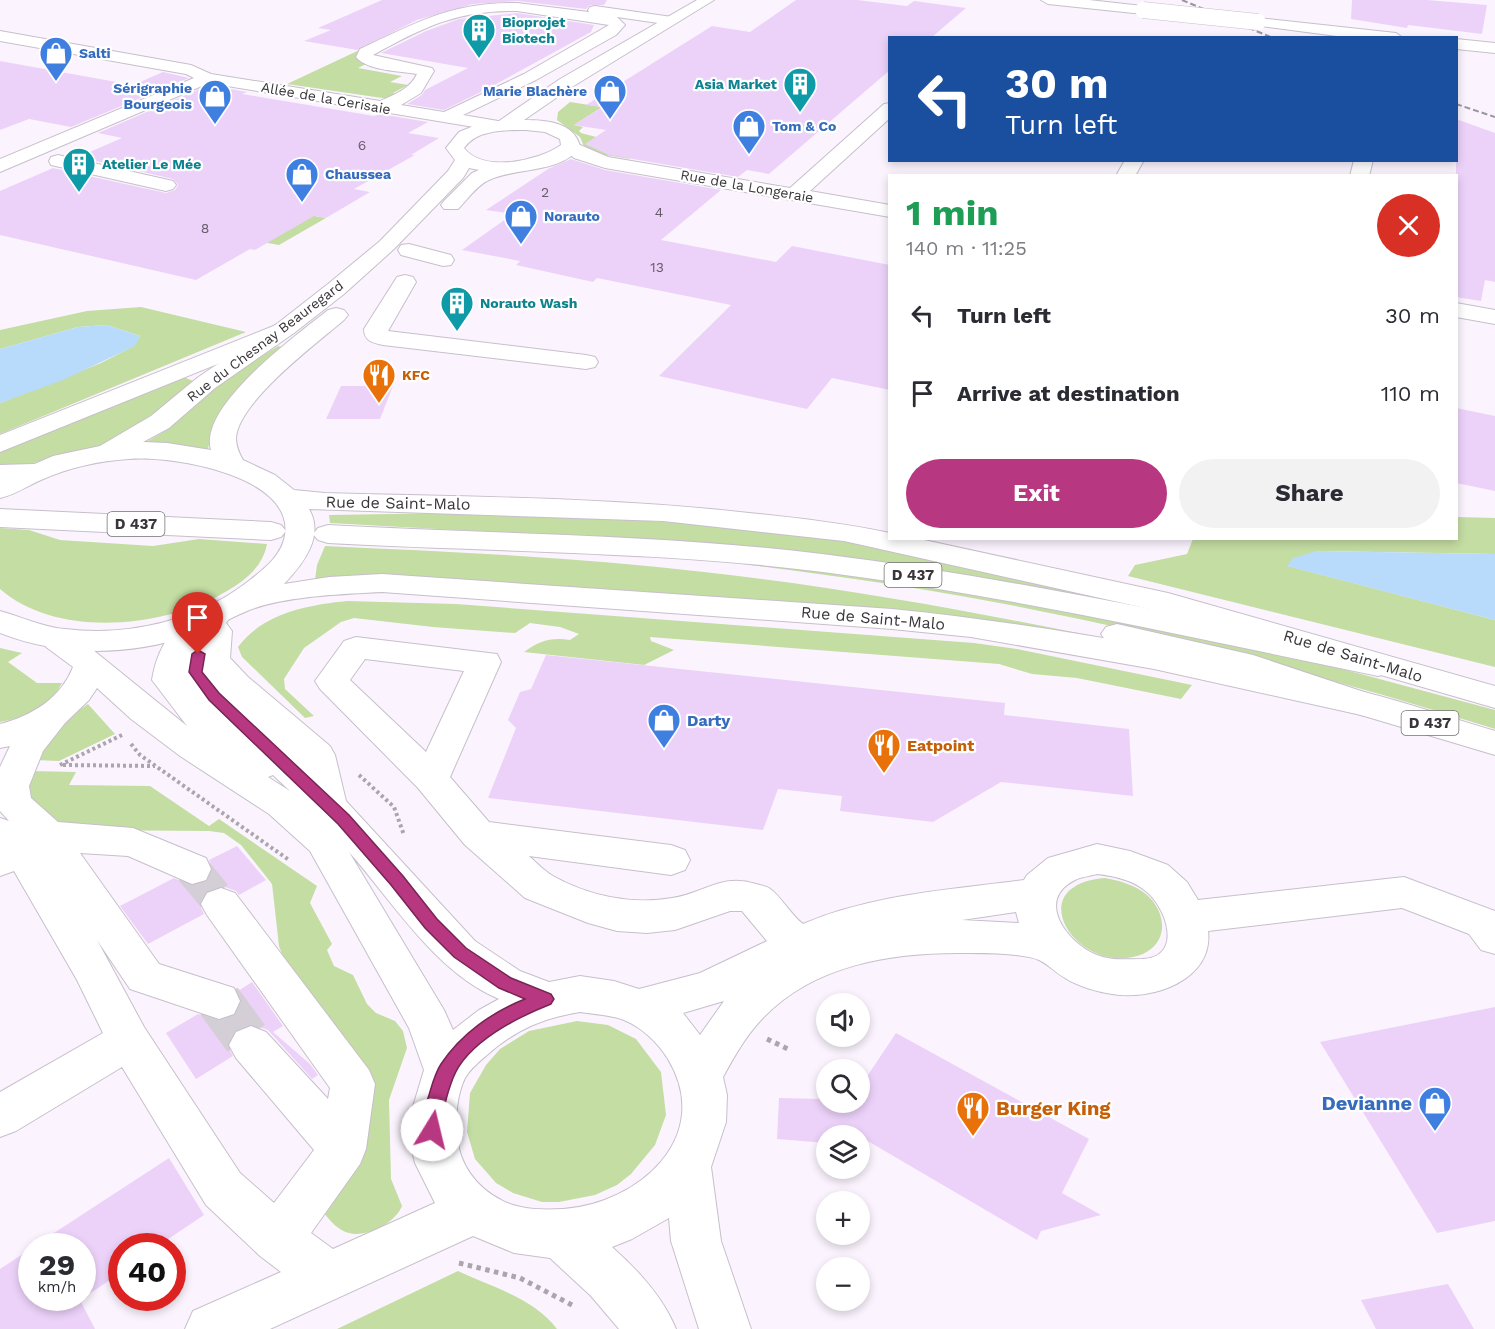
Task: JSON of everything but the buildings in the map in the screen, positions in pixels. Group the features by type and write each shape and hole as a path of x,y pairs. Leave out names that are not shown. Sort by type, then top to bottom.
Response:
{"main road":[{"path":"537,0 672,21"},
{"path":"1048,0 1379,36"},
{"path":"1097,0 1113,7"},
{"path":"502,126 550,92 672,21 715,1"},
{"path":"537,164 559,156 571,147 569,137 546,123 544,117 549,108 715,1"},
{"path":"382,107 406,96 423,82 426,71 373,61 364,57 366,52 444,16 472,8 511,5 613,21 618,25 611,32 530,77 482,98 445,118"},
{"name":"Allée de la Cerisaie","path":"0,36 191,70 207,78 502,126"},
{"path":"62,47 88,38"},
{"path":"1458,44 1495,48"},
{"path":"0,166 207,78"},
{"path":"795,194 888,110"},
{"path":"445,118 459,125 465,136"},
{"path":"505,167 482,165 464,159 457,154 455,148 457,142 465,136 502,126 532,125 555,129"},
{"name":"Rue de la Longeraie","path":"571,147 581,154 605,162"},
{"name":"Rue du Chesnay Beauregard","path":"102,453 159,422 206,382 286,328 387,245 456,174 463,165 464,159"},
{"name":"Rue de la Longeraie","path":"505,167 570,160 605,162 888,211"},
{"path":"58,161 166,185"},
{"name":"Rue du Chesnay Beauregard","path":"232,465 222,444 223,432 237,406 282,361 410,250 472,183 479,177 505,167"},
{"path":"410,250 443,260"},
{"path":"405,282 376,329 376,335 383,338 586,362"},
{"path":"1458,310 1495,317"},
{"path":"0,444 286,328"},
{"path":"0,490 33,472 102,453 163,452 205,458 232,465 264,481 287,498 297,514 300,526 298,542 282,568 267,583 179,642 172,661 169,680 196,717 244,758 329,807 343,819 397,880 431,923 460,952 497,978 545,999"},
{"path":"0,473 33,472"},
{"name":"Rue de Saint-Malo","path":"287,498 325,502 595,508 663,512 844,532 1168,603 1495,697"},
{"name":"D 437","path":"0,518 271,531"},
{"name":"D 437","path":"328,534 442,540 543,541 641,547 717,552 878,570 1067,600 1378,664"},
{"name":"D 437","path":"442,540 540,552 713,566 818,579 977,605 1147,640 1241,663 1364,704"},
{"name":"Rue de Saint-Malo","path":"228,610 303,588 382,583 892,619 971,627 1061,641 1364,704 1495,743"},
{"path":"57,640 90,641 130,638 177,630 228,610"},
{"path":"228,610 214,662 236,685 317,756 329,807"},
{"path":"0,621 57,640 76,651 153,719 205,756 305,820 323,841 429,1023 446,1070"},
{"path":"432,779 485,662 356,648 332,681 432,779 478,835 539,887 588,907 617,915 647,917 675,914 729,895 744,896 756,899 778,927 799,944"},
{"path":"91,664 87,679 79,691 51,718 28,745 9,747 17,844 93,969 129,1040 223,1189 277,1239 330,1276"},
{"path":"478,835 671,860"},
{"path":"17,844 133,842 192,869"},
{"path":"17,844 145,977 219,1001"},
{"path":"1097,859 1119,861 1140,868 1161,881 1178,898 1187,917 1190,935 1184,952 1172,966 1155,975 1134,980 1109,978 1086,971 1071,963 1050,945 1039,928 1035,910 1037,894 1046,879 1060,868 1077,861 1097,859"},
{"path":"1187,917 1404,892 1483,923 1495,938"},
{"path":"641,1006 709,989 845,924 871,917 1037,894"},
{"path":"221,904 353,1084 343,1149 277,1239"},
{"path":"700,1076 738,1016 753,1000 800,967 843,950 878,942 951,937 989,937 1050,945"},
{"path":"580,994 614,998 641,1006 666,1024 685,1048 700,1076 704,1101 699,1141 687,1166 659,1196 622,1220 595,1229 560,1235 532,1233 501,1226 475,1212 453,1191 435,1154 432,1130 435,1103 446,1070 464,1049 485,1029 516,1010 545,999 580,994"},
{"path":"0,1116 129,1040"},
{"path":"251,1045 343,1149"},
{"path":"687,1166 696,1241 725,1329"},
{"path":"211,1329 475,1212"},
{"path":"560,1235 597,1263 627,1296 650,1329"}],"path":[{"path":"122,735 140,755 296,865"},
{"path":"9,747 155,766"},
{"path":"428,1231 459,1264 520,1278 572,1305 579,1313"}],"green space":[{"path":"385,38 359,53 357,59 366,64 358,68 402,76 390,82 408,85 393,93 397,95 389,99 287,84"},
{"path":"570,102 602,107 574,125 583,127 579,131 581,133 600,138 630,159 599,154 585,149 580,137 557,120 558,112"},
{"path":"309,215 326,218 279,245 262,242"},
{"path":"141,307 246,332 0,434 0,403 101,363 134,346 140,336 107,325 78,327 0,349 0,330 87,311"},
{"path":"278,346 282,347 211,434 208,449 180,445 143,444 167,430 228,377"},
{"path":"185,375 193,381 154,415 108,442 54,459 0,467 0,450"},
{"path":"456,513 680,523 814,537 946,561 1165,611 638,540 330,523 329,515"},
{"path":"1458,517 1495,518 1495,554 1317,551 1288,566 1495,620 1495,667 1128,576 1135,565 1187,554 1193,540 1458,540"},
{"path":"0,528 29,530 60,540 153,546 199,539 267,544 258,566 247,577 202,604 143,620 112,623 51,616 24,605 0,589"},
{"path":"325,546 562,559 762,579 933,605 1159,650 991,622 315,580 317,565"},
{"path":"649,552 934,584 1290,655 1495,710 1495,729 1309,674 1121,628 908,587"},
{"path":"347,601 456,604 974,643 1017,649 1192,685 1181,699 1077,678 1032,674 999,664 650,637 651,641 674,650 644,665 524,652 546,641 570,640 579,634 560,627 530,623 515,633 354,618 341,622 304,648 284,679 285,689 314,716 305,718 242,657 238,647 260,626 287,613 317,605"},
{"path":"0,648 22,653 8,662 37,683 62,683 57,692 44,705 28,714 0,722"},
{"path":"88,704 115,734 59,761 34,760 58,729"},
{"path":"30,771 76,772 69,785 150,786 209,826 219,819 317,886 310,903 332,944 327,950 334,966 353,975 367,1004 376,1013 395,1021 403,1031 407,1048 389,1100 391,1179 402,1206 394,1218 372,1231 356,1234 345,1232 323,1212 356,1149 279,946 272,884 241,845 224,833 209,831 76,830 57,827 27,796"},
{"path":"1105,878 1133,886 1147,895 1154,903 1162,921 1162,930 1160,938 1147,952 1137,956 1115,958 1094,952 1077,941 1066,926 1061,911 1065,896 1079,884"},
{"path":"577,1021 608,1025 636,1039 661,1072 666,1115 655,1145 631,1174 617,1185 595,1195 559,1202 542,1202 513,1193 496,1183 475,1159 467,1132 470,1093 486,1065 500,1049 529,1031"},
{"path":"458,1271 524,1301 537,1309 557,1329 337,1329"}],"water":[{"path":"107,325 140,336 135,346 63,380 0,403 0,349 78,327"},
{"path":"1317,551 1495,554 1495,620 1287,566 1293,558"}],"tunnel":[{"path":"192,869 221,904"},
{"path":"219,1001 251,1045"}],"railway":[{"path":"1182,0 1268,36"},
{"path":"1458,105 1495,117"}],"place":[{"name":"Bioprojet Biotech","path":"479,59"},
{"name":"Salti","path":"56,82"},
{"name":"Asia Market","path":"800,113"},
{"name":"Marie Blachère","path":"610,120"},
{"name":"Sérigraphie Bourgeois","path":"215,125"},
{"name":"Tom & Co","path":"749,155"},
{"name":"Atelier Le Mée","path":"79,193"},
{"name":"Chaussea","path":"302,203"},
{"name":"Norauto","path":"521,245"},
{"name":"Norauto Wash","path":"457,332"},
{"name":"KFC","path":"379,404"},
{"name":"Darty","path":"664,749"},
{"name":"Eatpoint","path":"884,774"},
{"name":"Devianne","path":"1435,1132"},
{"name":"Burger King","path":"973,1137"}],"route":[{"path":"198,654 195,672 214,697 343,819 397,880 431,923 460,952 505,983 545,999 516,1010 485,1029 464,1049 446,1070 435,1103 432,1130"}]}
